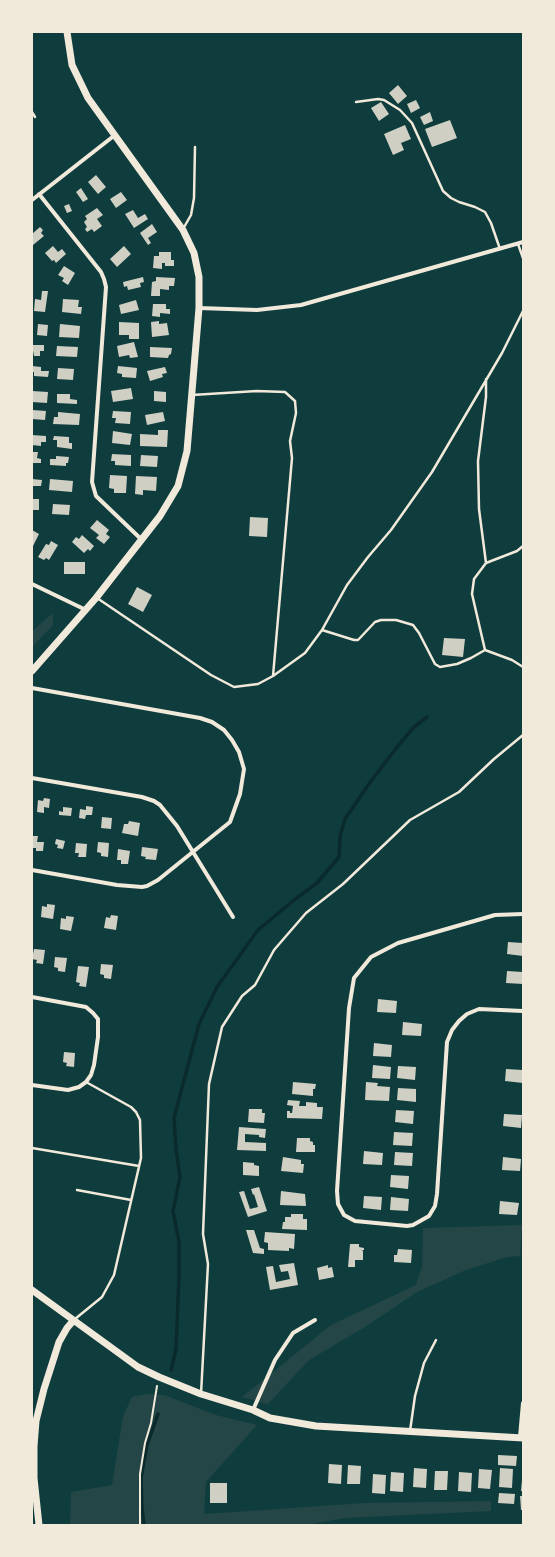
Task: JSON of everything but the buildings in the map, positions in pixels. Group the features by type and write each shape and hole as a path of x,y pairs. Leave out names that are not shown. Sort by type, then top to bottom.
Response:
{"street":[{"path":"32,671 86,610 142,540 160,516 178,486 187,452 199,308 199,276 194,253 183,230 88,98 72,65 67,32"},
{"path":"32,200 115,136"},
{"path":"39,194 101,272 104,279 106,288 92,482 96,496 142,540"},
{"path":"199,308 257,310 301,305 523,242"},
{"path":"32,584 86,610"},
{"path":"32,688 200,718 212,722 224,730 232,740 243,762 244,775 240,794 230,822 158,880 147,886 117,885 32,870"},
{"path":"32,778 142,797 154,801 166,811 193,851 232,917"},
{"path":"523,914 495,915 398,943 371,957 354,978 349,1008 337,1191 338,1204 344,1215 355,1221 407,1226 413,1225 429,1216 435,1206 437,1194 447,1042 452,1030 467,1014 479,1009 523,1011"},
{"path":"32,997 86,1007 98,1020 98,1038 94,1065 91,1075 86,1082 68,1090 32,1085"},
{"path":"32,1290 138,1367 202,1394 253,1410 270,1418 316,1426 522,1438 523,1403"},
{"path":"253,1410 275,1360 292,1333 315,1320"},
{"path":"39,1525 34,1478 36,1421 44,1389 59,1342 73,1321"}],"lane":[{"path":"356,102 378,99 384,100 400,110 412,122 443,191 451,198 459,202 485,212 491,223 500,249"},
{"path":"32,112 35,118"},
{"path":"183,230 191,215 194,198 195,147"},
{"path":"518,244 523,258"},
{"path":"96,598 210,675 234,687 258,684 273,676 305,653 322,630 348,585 368,557 391,530 432,472 486,377 508,342 523,311"},
{"path":"486,377 486,397 478,461 479,509 486,563"},
{"path":"192,395 285,392 295,401 296,413 290,441 292,458 273,676"},
{"path":"485,650 472,594 474,579 486,563 517,551 523,546"},
{"path":"322,630 358,640 375,622 381,620 396,620 413,625 419,633 435,664 440,667 457,664 485,650"},
{"path":"485,650 512,660 523,668"},
{"path":"202,1394 208,1264 203,1234 209,1084 222,1027 242,996 255,985 274,950 306,912 343,884 410,820 458,792 523,735"},
{"path":"73,1321 102,1297 114,1275 141,1158 140,1120 136,1112 131,1107 86,1082"},
{"path":"32,1148 139,1166"},
{"path":"77,1190 131,1200"},
{"path":"410,1432 415,1396 424,1362 436,1340"}],"path":[{"path":"140,1525 140,1474 159,1377"}],"shaded area":[{"path":"53,613 53,625 32,647 32,631"},
{"path":"522,1225 520,1256 507,1257 466,1270 417,1292 365,1327 309,1360 268,1404 242,1397 331,1325 416,1285 422,1267 423,1228"},
{"path":"147,1394 164,1395 216,1415 257,1425 206,1482 204,1514 365,1503 491,1501 491,1511 346,1518 305,1525 70,1525 71,1492 112,1485 123,1416 132,1397"}],"waterway":[{"path":"171,1370 176,1349 179,1277 179,1242 173,1211 180,1177 174,1118 199,1024 217,987 258,930 317,883 339,857 340,836 345,819 371,781 398,746 414,727 427,717"},
{"path":"144,1525 141,1478 147,1445 158,1414"}]}
